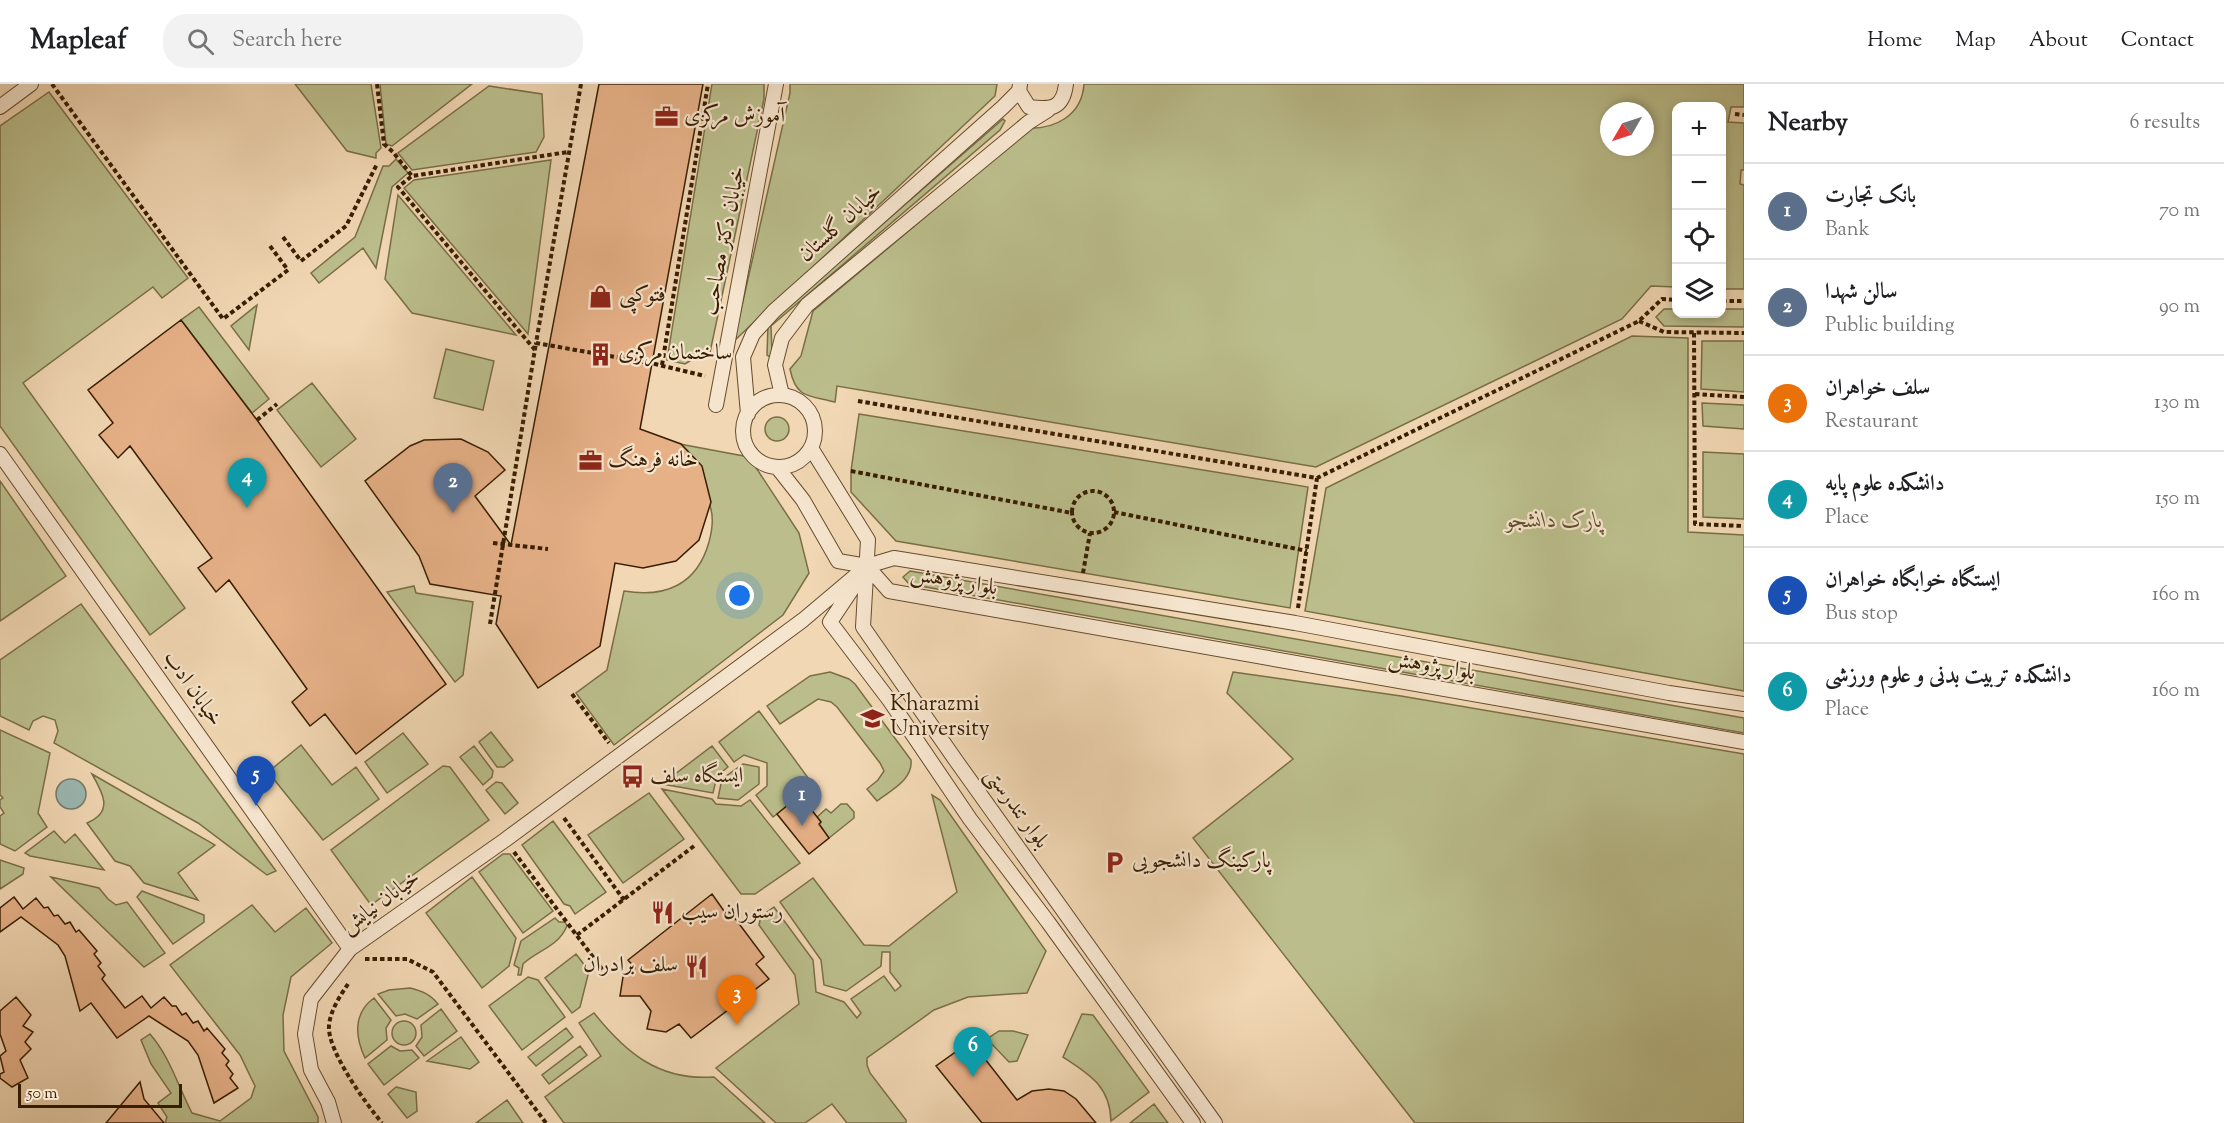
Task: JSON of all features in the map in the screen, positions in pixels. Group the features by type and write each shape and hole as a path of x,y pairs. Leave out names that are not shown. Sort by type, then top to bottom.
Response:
{"lane":[{"path":"0,107 31,84"},
{"name":"خیابان دکتر مصاحب","path":"716,405 742,256 776,84"},
{"name":"خیابان گلستان","path":"782,395 775,365 782,338 807,305 1020,130 1058,104 1065,95 1066,84"},
{"path":"1019,88 1029,106 1048,110"},
{"name":"خیابان گلستان","path":"748,414 743,357 753,334 774,311 1003,107 1019,88"},
{"path":"772,395 782,395 801,402 814,418 815,439 811,448 797,463 777,467 758,460 746,444 743,434 748,414 754,405 772,395"},
{"path":"777,467 803,500 838,561 867,566 868,540 811,448"},
{"name":"خیابان ادب","path":"0,454 350,949"},
{"name":"بلوار پژوهش","path":"1744,704 1669,693 1295,623 894,558 867,566 889,591 1744,742"},
{"name":"خیابان نیایش","path":"334,1123 328,1102 311,1070 305,1034 311,999 350,949 505,840 803,620 867,566"},
{"name":"بلوار تندرستی","path":"867,566 830,621 890,701 970,819 1048,922 1193,1123"},
{"name":"بلوار تندرستی","path":"867,566 863,627 1215,1123"}],"path":[{"path":"52,84 223,319 288,270 270,246"},
{"path":"377,84 384,144 412,176"},
{"path":"490,624 580,84"},
{"path":"536,343 662,365 708,84"},
{"path":"1735,114 1744,115"},
{"path":"535,350 398,187 412,176 569,152"},
{"path":"283,237 301,261 346,226 377,164"},
{"path":"858,400 1317,478 1639,321 1662,299 1672,300"},
{"path":"1726,301 1744,301"},
{"path":"1639,321 1664,332 1744,333"},
{"path":"1694,333 1695,524 1744,526"},
{"path":"1695,394 1744,397"},
{"path":"257,420 277,404"},
{"path":"851,471 1072,513"},
{"path":"1295,623 1317,478"},
{"path":"1092,492 1107,497 1114,512 1108,526 1102,531 1090,533 1079,528 1072,513 1077,498 1092,492"},
{"path":"1114,512 1307,551"},
{"path":"1083,573 1090,533"},
{"path":"493,543 548,549"},
{"path":"572,694 619,755"},
{"path":"553,804 624,900"},
{"path":"505,840 608,977"},
{"path":"577,935 694,846"},
{"path":"350,949 367,960 407,959 433,972 546,1123"},
{"path":"351,978 334,1010 329,1027 333,1047 382,1123"}],"green space":[{"path":"295,84 371,84 381,148 376,153 376,158 347,151"},
{"path":"380,84 472,84 392,146 386,144"},
{"path":"712,84 764,84 764,99 709,357 698,356 685,364 667,360"},
{"path":"790,84 997,84 995,96 734,341 790,93"},
{"path":"1084,84 1744,84 1744,107 1731,107 1728,122 1744,123 1744,170 1741,170 1740,184 1744,185 1744,289 1726,289 1726,102 1672,102 1672,287 1651,286 1622,319 1316,467 837,386 835,402 800,391 790,369 801,356 813,311 955,192 1025,128 1056,123 1065,119 1078,105"},
{"path":"489,86 542,94 544,137 536,152 412,170 398,153"},
{"path":"49,92 188,278 162,298 153,287 23,383 185,608 150,635 0,426 0,126"},
{"path":"1003,119 1005,121 1000,130 771,326 772,354 770,357 767,355 768,324"},
{"path":"396,159 408,173 392,187 376,268 363,248 319,283 311,273 355,237 383,166 389,166"},
{"path":"551,160 528,334 404,188 414,180"},
{"path":"398,195 516,335 412,313 385,279"},
{"path":"257,305 249,350 231,326"},
{"path":"199,307 269,399 252,413 181,320"},
{"path":"1664,309 1672,309 1672,318 1726,318 1726,309 1744,309 1744,327 1664,326 1656,317"},
{"name":"پارک دانشجو","path":"1632,336 1688,338 1688,532 1744,535 1744,691 1305,611 1326,488"},
{"path":"1702,341 1744,341 1744,392 1701,389"},
{"path":"446,349 494,361 483,410 434,398"},
{"path":"312,383 356,439 321,467 277,410"},
{"path":"1702,403 1744,405 1744,429 1703,426"},
{"path":"859,414 1308,487 1290,608 896,541 851,492 851,471"},
{"path":"777,417 785,421 789,429 785,437 777,441 769,437 765,429 769,421"},
{"path":"653,439 749,457 799,533 809,573 783,615 614,745 576,693 607,670 624,591 639,593 666,590 688,578 704,557 712,529 709,503"},
{"path":"1703,452 1744,454 1744,519 1703,517"},
{"path":"0,481 66,576 0,621"},
{"path":"910,571 1744,718 1744,733 909,584 903,577"},
{"path":"414,586 416,593 473,602 463,675 455,682 387,592"},
{"path":"81,604 276,871 267,875 198,823 54,743 58,731 55,720 43,716 33,721 29,730 0,716 0,660"},
{"path":"830,672 849,679 855,684 911,760 911,767 905,779 877,801 867,789 878,780 884,771 837,707 831,702 818,699 780,724 767,706 810,676"},
{"path":"1233,672 1401,696 1744,754 1744,1123 1415,1123 1193,838 1293,759 1227,693"},
{"path":"759,711 814,786 773,817 756,795 767,786 767,763 744,755 734,762 719,742"},
{"path":"0,730 50,753 38,813 47,827 15,851 0,844 0,816 4,813 0,807 0,800 3,798 0,795"},
{"path":"491,732 513,760 504,767 497,767 479,742"},
{"path":"403,733 428,764 387,793 365,762"},
{"path":"301,745 332,785 356,767 379,799 323,840 268,772"},
{"path":"474,746 493,771 492,777 483,785 460,757"},
{"path":"712,746 728,767 717,776 713,793 662,784"},
{"path":"743,764 759,767 759,784 738,800 718,798 722,779"},
{"path":"443,766 450,767 489,820 371,905 331,850"},
{"path":"92,774 215,845 178,873 198,900 144,883 130,866 115,861 87,823 101,813 104,802 100,788"},
{"path":"496,782 502,783 518,803 505,814 486,790"},
{"path":"662,789 712,799 716,804 741,806 750,800 800,863 755,894 741,894"},
{"path":"649,793 684,839 623,883 588,835"},
{"path":"932,795 940,800 1046,951 1027,993 968,997 934,1010 867,1058 870,1073 906,1123 847,1123 832,1104 805,1123 776,1123 716,1068 799,1004 795,975 759,925 761,916 774,907 813,960 816,992 844,1002 857,1018 861,1013 851,999 884,976 895,991 901,986 890,972 890,952 882,952 881,966 846,991 824,985 821,960 780,902 813,878 864,945 889,946 957,892"},
{"path":"841,804 847,804 854,812 854,818 829,838 817,817 826,809 831,813"},
{"path":"553,821 606,892 575,914 570,906 564,904 522,845"},
{"path":"54,831 65,843 75,834 104,870 30,856 25,853"},
{"path":"503,854 510,854 553,911 523,933 479,872"},
{"path":"0,860 24,868 23,874 0,889"},
{"path":"51,877 99,888 116,905 127,902 165,953 144,967"},
{"path":"472,877 516,938 509,966 482,988 426,913"},
{"path":"142,891 204,915 204,922 173,944 137,897"},
{"path":"252,905 275,932 306,908 332,943 291,977 283,1015 284,1051 318,1117 318,1123 165,1123 167,1117 158,1103 171,1093 151,1064 141,1040 150,1034 168,1062 192,1113 220,1121 251,1098 255,1086 240,1055 170,965"},
{"path":"555,918 559,922 565,922 567,926 563,933 553,944 523,964 521,975 518,975 519,968 514,965 521,941"},
{"path":"576,954 589,971 580,1007 572,1013 545,978"},
{"path":"528,977 538,980 565,1017 522,1050 489,1006"},
{"path":"410,988 425,993 438,1004 417,1019 405,1014 396,1016 378,994 389,990"},
{"path":"374,998 391,1020 386,1028 387,1040 365,1058 359,1042 359,1018 367,1004"},
{"path":"441,1009 457,1031 424,1056 416,1046 422,1037 421,1025"},
{"path":"594,1013 619,1040 645,1062 677,1074 714,1077 765,1123 564,1123 545,1097 601,1056 579,1023"},
{"path":"1082,1014 1093,1015 1149,1092 1111,1121 1107,1099 1096,1082 1063,1057"},
{"path":"404,1021 409,1022 415,1028 415,1038 409,1044 404,1045 399,1044 393,1038 392,1033 393,1028 399,1022"},
{"path":"566,1028 573,1037 536,1066 528,1057"},
{"path":"999,1031 1013,1031 1028,1035 1017,1061 1009,1062 987,1039"},
{"path":"461,1037 479,1062 470,1069 427,1061"},
{"path":"391,1046 400,1051 412,1050 419,1058 384,1085 368,1064"},
{"path":"580,1046 587,1055 549,1084 542,1075"},
{"path":"396,1087 416,1092 417,1111 407,1118 388,1094"},
{"path":"507,1100 523,1123 476,1123"},
{"path":"1154,1104 1168,1123 1130,1123"}],"water":[{"path":"71,779 81,784 86,794 81,804 71,809 61,804 56,794 61,784"}],"building":[{"name":"ساختمان مرکزی","path":"599,84 703,84 640,429 681,444 702,466 711,502 699,540 676,561 643,568 615,563 600,646 538,688 496,624 501,596 430,584 419,556 365,481 410,446 424,440 461,439 488,452 505,470 475,496 511,545"},
{"path":"181,320 257,420 446,684 356,754 325,714 310,726 292,702 307,689 229,580 216,592 198,568 212,558 130,446 118,458 99,435 113,423 88,390"},
{"path":"800,795 821,822 819,824 829,838 809,854 777,814"},
{"name":"سلف برادران","path":"712,894 724,911 731,913 764,957 756,964 769,979 691,1038 679,1024 666,1032 647,1029 651,1011 640,996 620,996 623,977 635,968 628,960"},
{"path":"14,897 23,909 36,898 44,908 48,907 54,916 58,915 65,924 70,922 76,932 79,930 97,951 94,954 101,963 98,966 105,975 102,979 125,1008 142,996 151,1008 164,997 172,1006 176,1006 182,1015 186,1013 193,1023 198,1021 204,1031 207,1028 225,1049 222,1053 229,1061 226,1065 233,1074 230,1078 238,1088 214,1103 198,1055 188,1041 149,1016 117,1038 91,1003 80,1011 65,956 58,945 21,917 0,932 0,908"},
{"path":"16,997 31,1015 23,1026 33,1032 25,1042 31,1049 20,1060 28,1078 12,1087 0,1078 0,1074 4,1072 0,1056 6,1051 0,1034 0,1011"},
{"path":"971,1041 1017,1100 1032,1091 1049,1089 1064,1091 1076,1099 1096,1123 982,1123 936,1066"},
{"path":"140,1082 144,1099 164,1123 106,1123"}],"place":[{"name":"آموزش مرکزی","path":"666,117"},
{"name":"فتوکپی","path":"601,296"},
{"name":"ساختمان مرکزی","path":"600,354"},
{"name":"خانه فرهنگ","path":"590,461"},
{"name":"دانشکده علوم پایه","path":"247,508"},
{"name":"سالن شهدا","path":"453,513"},
{"name":"Kharazmi University","path":"872,718"},
{"name":"ایستگاه سلف","path":"632,777"},
{"name":"ایستگاه خوابگاه خواهران","path":"256,806"},
{"name":"بانک تجارت","path":"802,826"},
{"name":"پارکینگ دانشجویی","path":"1114,862"},
{"name":"رستوران سیب","path":"663,913"},
{"name":"سلف برادران","path":"696,966"},
{"name":"سلف خواهران","path":"737,1025"},
{"name":"دانشکده تربیت بدنی و علوم ورزشی","path":"973,1077"}]}
